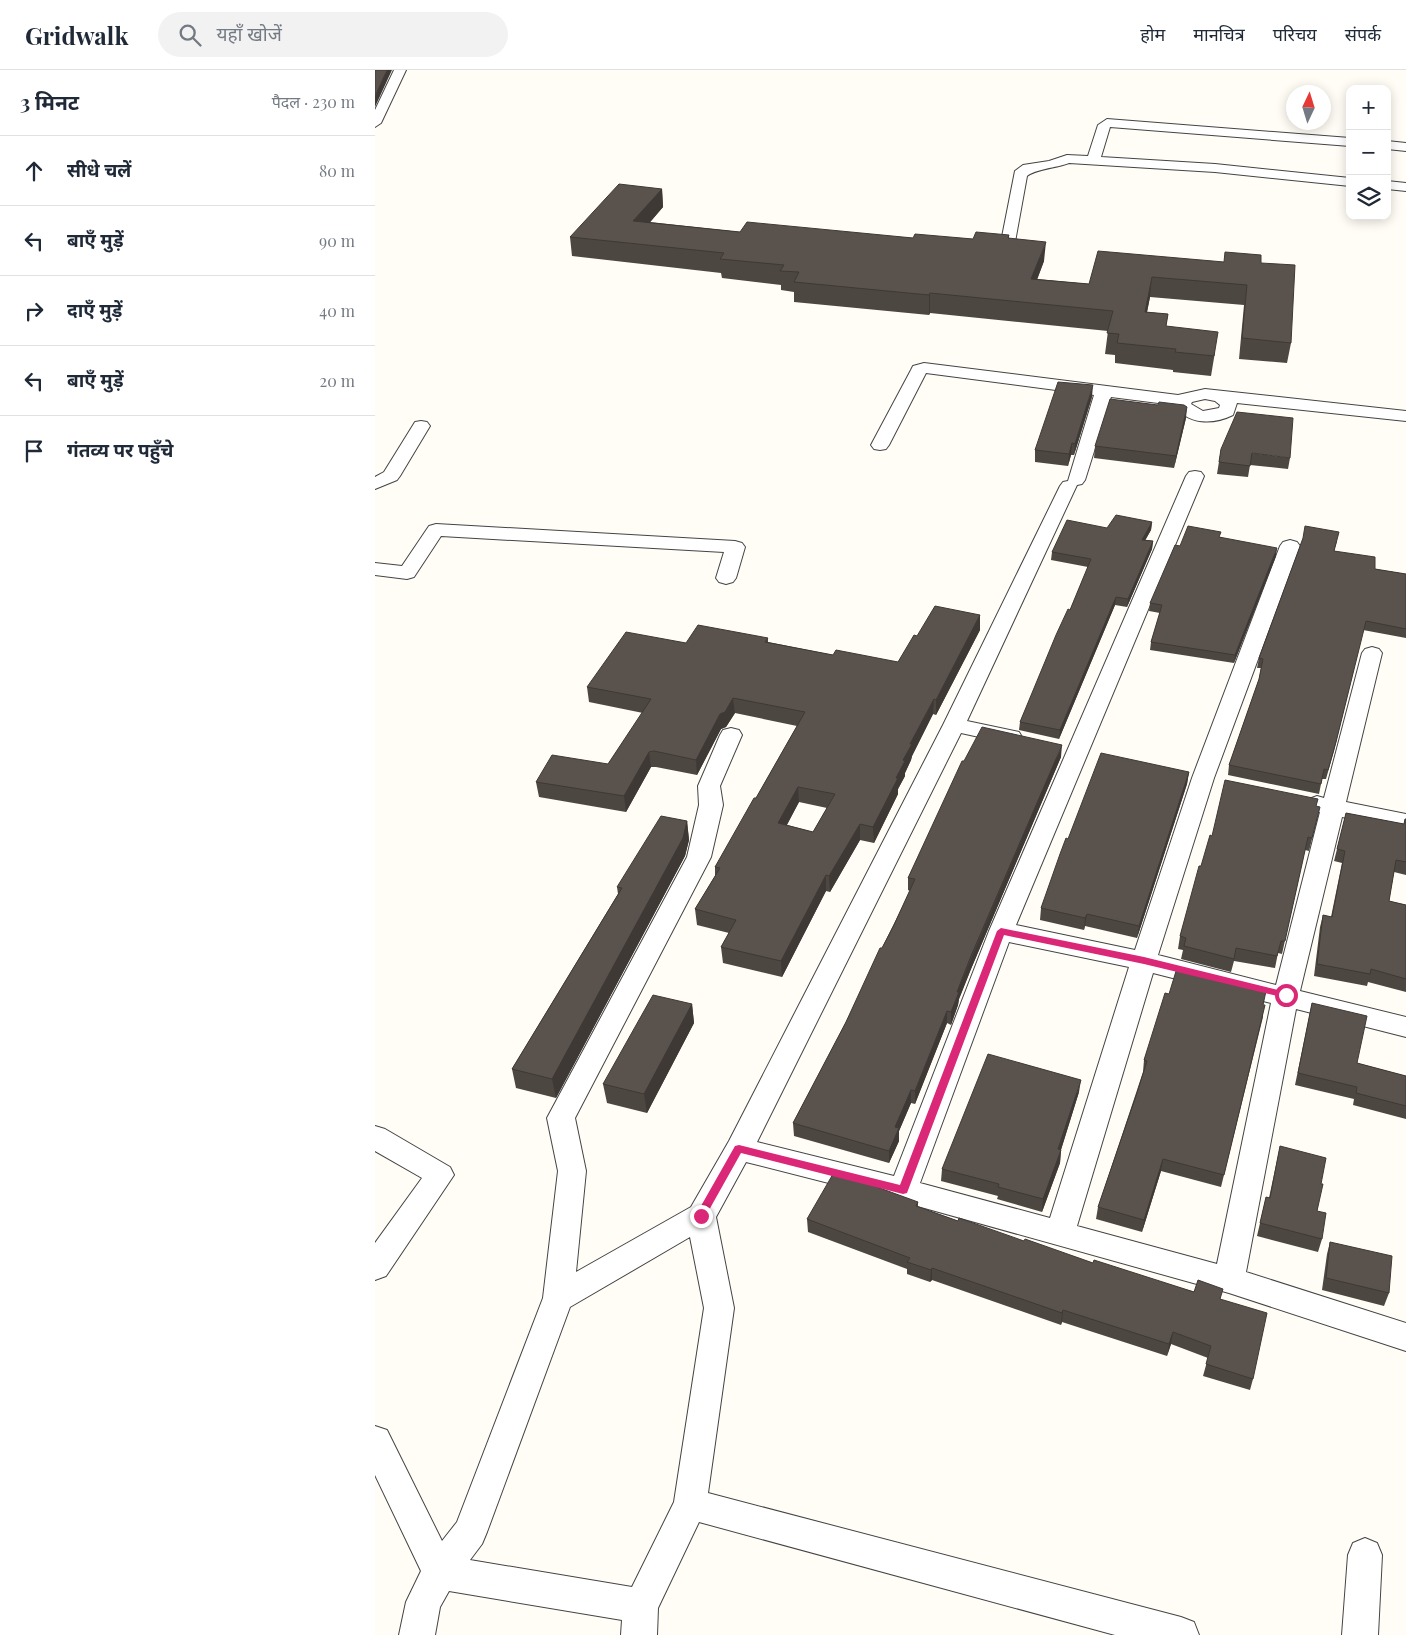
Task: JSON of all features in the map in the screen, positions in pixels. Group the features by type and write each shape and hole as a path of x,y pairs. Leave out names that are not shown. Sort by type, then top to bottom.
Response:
{"street":[{"path":"375,122 400,70"},
{"path":"1094,160 1104,125 1107,122 1223,130 1299,142 1346,142"},
{"path":"1164,155 1167,127"},
{"path":"1217,159 1223,130"},
{"path":"1391,145 1406,147"},
{"path":"1008,242 1020,174 1028,168 1052,165 1067,159 1094,160 1164,155 1217,159 1346,181"},
{"path":"1391,185 1406,187"},
{"path":"880,445 919,370 924,368 1183,401 1185,398 1198,394 1213,395 1406,416"},
{"path":"558,1298 701,1216 739,1149 953,725 1072,483 1103,391"},
{"path":"375,484 391,476 421,426"},
{"path":"903,1190 1001,931 1195,476"},
{"path":"375,569 407,573 436,530 735,547 726,578"},
{"path":"1060,1234 1144,961 1203,778 1290,546"},
{"path":"1229,1280 1286,995 1372,653"},
{"path":"953,725 1030,742"},
{"path":"417,1635 423,1602 440,1572 470,1532 558,1298 572,1171 561,1118 699,857 711,805 709,786 731,735"},
{"path":"1296,799 1406,822"},
{"path":"1001,931 1144,961 1286,995 1406,1027"},
{"path":"375,1137 440,1175 375,1267"},
{"path":"739,1149 903,1190 1229,1280 1405,1333"},
{"path":"440,1572 640,1620 690,1504 719,1308 701,1216"},
{"path":"375,1441 440,1572"},
{"path":"690,1504 1181,1635"},
{"path":"1360,1635 1365,1555"}],"building":[{"path":"375,70 387,70 375,96"},
{"path":"619,184 662,189 633,221 740,232 747,222 913,238 915,234 973,239 976,232 1009,235 1008,238 1046,242 1031,279 1089,284 1098,251 1224,262 1225,252 1261,255 1261,263 1295,265 1291,343 1242,338 1247,285 1152,277 1145,312 1168,314 1166,326 1218,332 1214,356 1175,352 1176,349 1117,343 1119,334 1107,333 1113,311 794,282 799,272 780,271 784,265 720,259 724,253 570,237"},
{"path":"1058,382 1093,385 1075,444 1072,443 1069,454 1035,450"},
{"path":"1110,399 1158,405 1159,402 1187,407 1176,456 1095,446"},
{"path":"1237,412 1293,418 1290,458 1252,453 1250,466 1219,462 1221,449"},
{"path":"1116,515 1152,522 1142,540 1153,541 1128,599 1116,597 1060,730 1020,722 1056,635 1068,609 1070,610 1091,559 1052,552 1067,520 1107,528"},
{"path":"1188,526 1221,532 1219,537 1277,548 1235,655 1151,642 1162,605 1150,603 1175,545 1180,546"},
{"path":"1305,526 1339,532 1334,551 1375,557 1375,569 1406,574 1406,629 1366,621 1336,742 1328,770 1324,769 1321,784 1229,765 1259,679 1263,659 1259,658 1303,538"},
{"path":"935,606 980,615 936,700 934,699 910,744 912,744 896,778 898,778 873,827 860,824 829,876 826,875 781,961 721,947 736,920 695,909 720,868 715,867 805,712 733,698 725,712 720,714 696,760 654,751 649,752 624,796 536,782 552,755 608,764 651,699 587,687 626,632 686,643 698,625 768,638 765,642 833,655 836,650 898,662 914,635 917,636","holes":["798,787 835,794 813,832 778,823"]},
{"path":"982,727 1062,745 971,956 951,1012 947,1011 915,1091 911,1090 895,1127 899,1128 889,1151 793,1123 846,1022 880,948 882,948 894,925 915,879 908,878 962,761 964,761"},
{"path":"1101,753 1189,772 1139,926 1087,914 1085,918 1041,908 1066,838 1068,839"},
{"path":"1225,780 1318,799 1316,806 1320,807 1312,838 1308,837 1285,941 1281,941 1277,956 1236,948 1234,959 1184,946 1186,938 1180,936 1199,866 1201,866 1210,835 1212,836"},
{"path":"1346,813 1404,824 1406,819 1406,862 1396,860 1389,901 1406,905 1406,979 1371,969 1370,974 1317,964 1323,915 1332,917 1345,851 1337,849"},
{"path":"661,816 687,821 683,838 552,1079 512,1069 622,888 617,887"},
{"path":"1177,968 1266,991 1263,1005 1265,1005 1224,1175 1163,1159 1144,1220 1098,1207 1137,1093 1147,1061 1144,1060 1165,993 1169,994"},
{"path":"653,995 692,1004 644,1094 603,1084"},
{"path":"1312,1003 1367,1016 1357,1063 1406,1076 1406,1106 1356,1093 1357,1087 1298,1073"},
{"path":"988,1054 1081,1080 1058,1149 1061,1150 1043,1199 998,1187 999,1184 942,1169"},
{"path":"1280,1146 1326,1158 1317,1211 1326,1213 1322,1239 1260,1223 1266,1197 1270,1198"},
{"path":"833,1174 855,1179 918,1202 916,1206 958,1221 959,1218 1093,1263 1094,1260 1194,1292 1198,1280 1223,1289 1220,1299 1267,1313 1253,1379 1206,1364 1211,1346 1173,1332 1169,1344 1063,1310 1062,1313 932,1268 931,1270 907,1262 910,1258 807,1219"},
{"path":"1330,1242 1392,1256 1389,1293 1326,1278"}],"route":[{"path":"701,1216 739,1149 903,1190 1001,931 1144,961 1286,995"}]}
